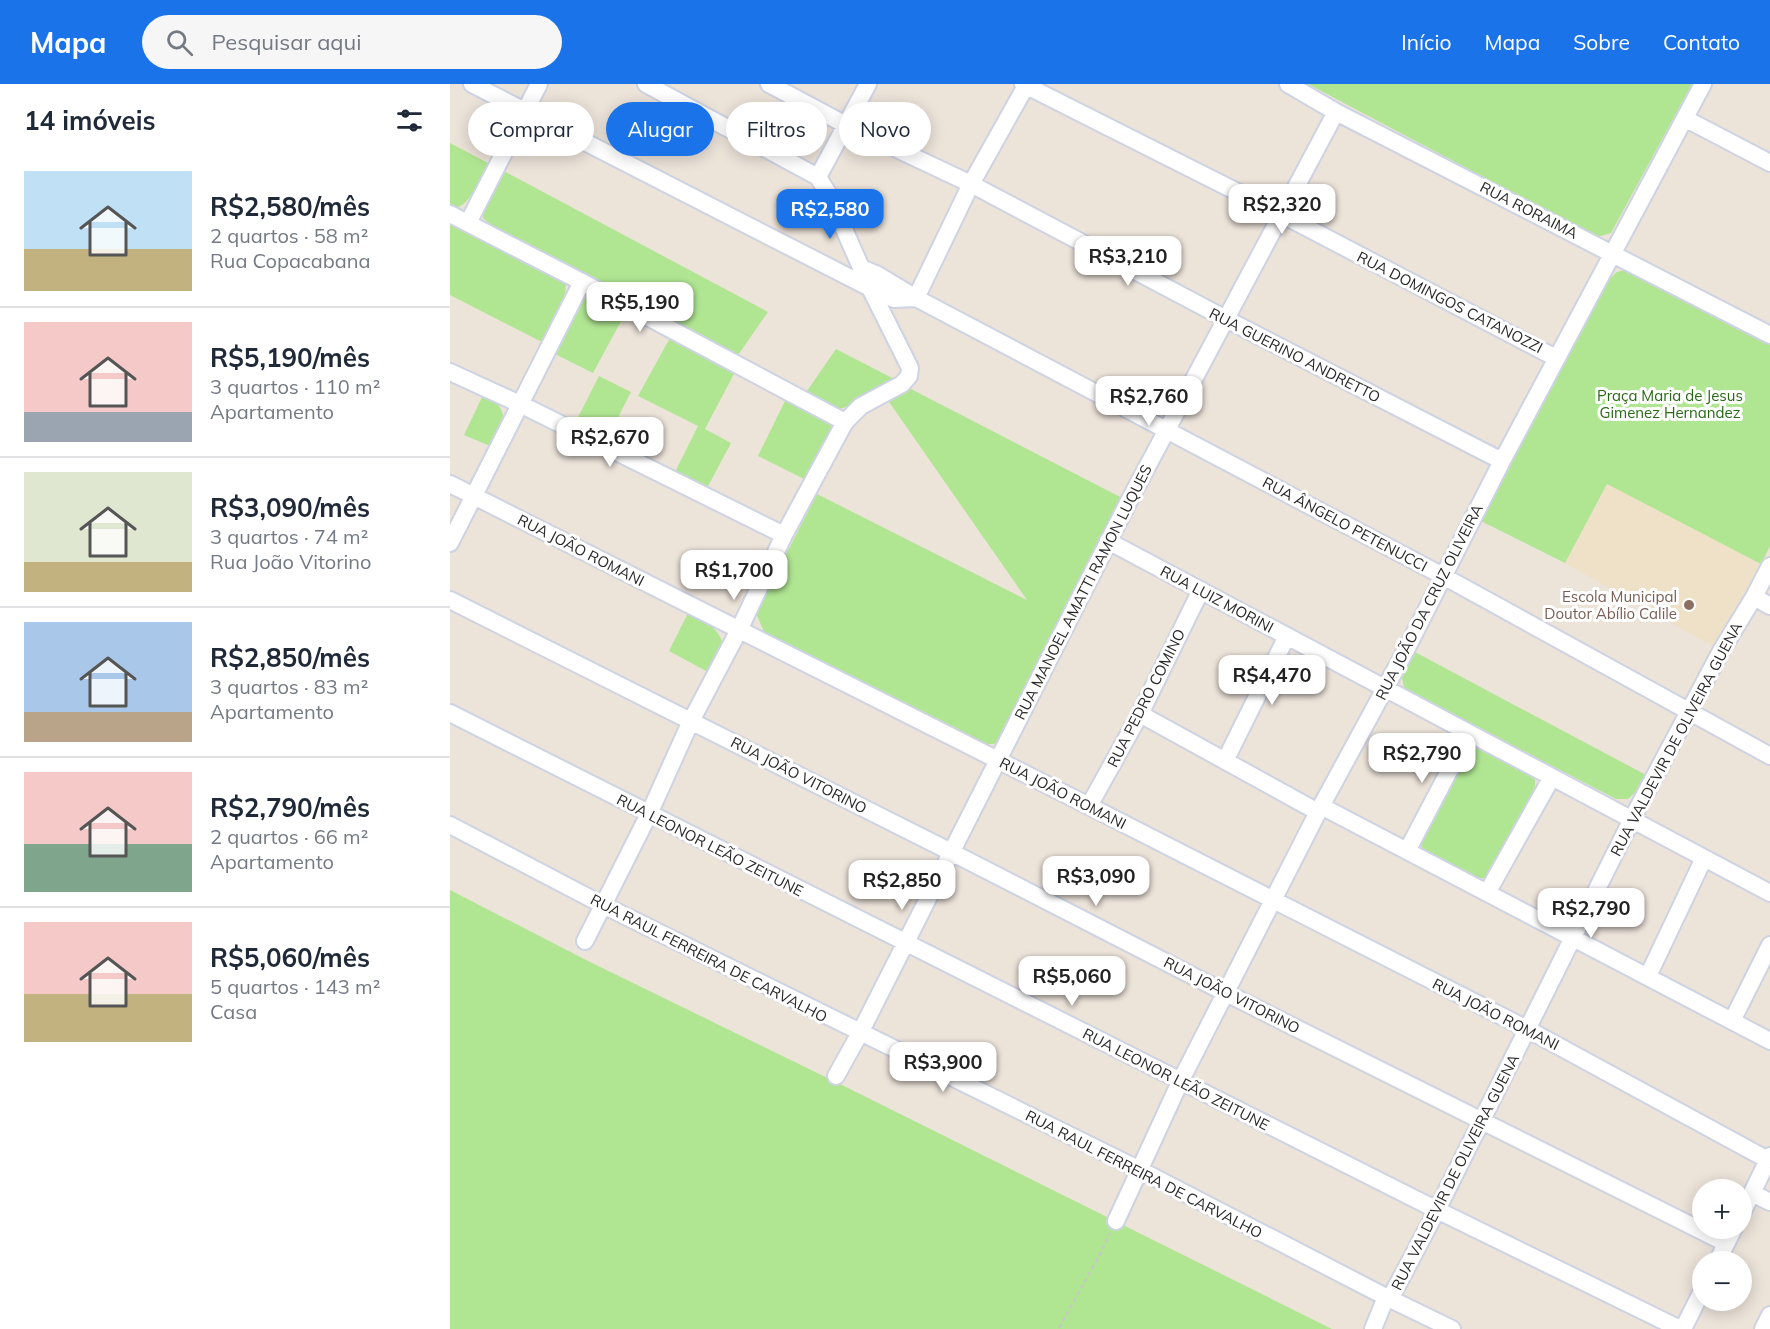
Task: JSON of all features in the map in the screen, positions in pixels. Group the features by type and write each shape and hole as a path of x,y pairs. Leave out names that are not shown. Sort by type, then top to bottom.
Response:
{"street":[{"name":"RUA ÂNGELO PETENUCCI","path":"472,84 507,102"},
{"path":"529,102 539,84"},
{"path":"585,941 784,535 845,422 861,406 903,384 909,376 910,368 870,288 829,195 818,177 646,84"},
{"name":"RUA GUERINO ANDRETTO","path":"769,84 839,121"},
{"path":"858,102 868,84"},
{"path":"916,298 971,184 1025,84"},
{"name":"RUA DOMINGOS CATANOZZI","path":"1025,84 1281,214 1556,358"},
{"name":"RUA RORAIMA","path":"1288,84 1336,112 1770,335"},
{"name":"RUA JOÃO DA CRUZ OLIVEIRA","path":"1116,1221 1180,1082 1319,809 1385,688 1556,358 1704,84"},
{"name":"RUA MANOEL AMATTI RAMON LUQUES","path":"836,1076 860,1033 1108,541 1336,112"},
{"path":"1686,119 1770,163"},
{"path":"818,177 839,138"},
{"name":"RUA ÂNGELO PETENUCCI","path":"594,147 870,288 894,299 916,298"},
{"path":"468,223 502,156"},
{"name":"RUA GUERINO ANDRETTO","path":"912,156 971,184 1502,461"},
{"path":"450,214 845,422"},
{"name":"RUA ÂNGELO PETENUCCI","path":"861,268 1443,576 1770,756"},
{"path":"450,543 582,282"},
{"path":"450,372 520,404 784,535"},
{"name":"RUA JOÃO ROMANI","path":"450,484 1527,1029 1769,1158"},
{"name":"RUA LUIZ MORINI","path":"1108,541 1770,893"},
{"name":"RUA VALDEVIR DE OLIVEIRA GUENA","path":"1372,1329 1437,1210 1632,819 1770,566"},
{"name":"RUA PEDRO COMINO","path":"1089,806 1140,714 1201,590"},
{"path":"1754,597 1770,606"},
{"name":"RUA JOÃO VITORINO","path":"450,600 1481,1120 1692,1218"},
{"path":"1225,761 1287,636"},
{"name":"RUA LEONOR LEÃO ZEITUNE","path":"450,713 1180,1082 1682,1329"},
{"path":"1140,714 1225,761 1407,851 1770,1041"},
{"path":"1407,851 1469,733"},
{"path":"1487,893 1552,777"},
{"name":"RUA RAUL FERREIRA DE CARVALHO","path":"450,825 603,905 1140,1170 1452,1329"},
{"path":"1648,976 1704,858"},
{"path":"1732,1021 1770,945"},
{"path":"1769,1158 1752,1193 1770,1202"},
{"path":"1682,1329 1692,1310"},
{"path":"1763,1329 1770,1315"}],"path":[{"path":"1059,1328 1116,1221"}],"shaded area":[{"name":"Escola Municipal Doutor Abílio Calile","path":"1607,483 1761,564 1714,647 1565,563"}],"green space":[{"path":"1308,84 1692,84 1611,233 1597,237"},
{"path":"450,143 468,152 468,156 475,156 488,163 467,201 456,208 450,205"},
{"path":"504,171 768,312 738,355 492,226 483,218 483,211"},
{"path":"450,221 566,281 565,296 542,342 450,295"},
{"name":"Praça Maria de Jesus Gimenez Hernandez","path":"1628,269 1770,344 1770,546 1761,564 1607,484 1565,563 1479,520 1605,283 1617,272"},
{"path":"596,296 626,312 593,373 555,354 584,298"},
{"path":"671,336 736,370 705,429 731,443 706,490 674,474 698,426 638,396"},
{"path":"836,349 896,380 840,409 807,391"},
{"path":"599,376 631,392 606,441 574,425"},
{"path":"909,388 1124,499 999,740 994,744 986,744 764,632 756,613 817,494 1027,600 887,399"},
{"path":"484,393 497,403 504,418 490,446 464,435"},
{"path":"787,397 831,424 831,431 804,479 758,456"},
{"path":"688,613 713,628 723,643 708,672 669,651"},
{"path":"1413,651 1646,775 1637,791 1628,799 1616,799 1416,695 1404,687 1401,674"},
{"path":"1473,749 1484,749 1529,773 1535,780 1535,789 1492,871 1484,878 1474,879 1427,853 1421,846 1423,832 1465,753"},
{"path":"450,890 584,959 1332,1329 450,1329"}],"place":[{"name":"Escola Municipal Doutor Abílio Calile","path":"1689,605"}]}
